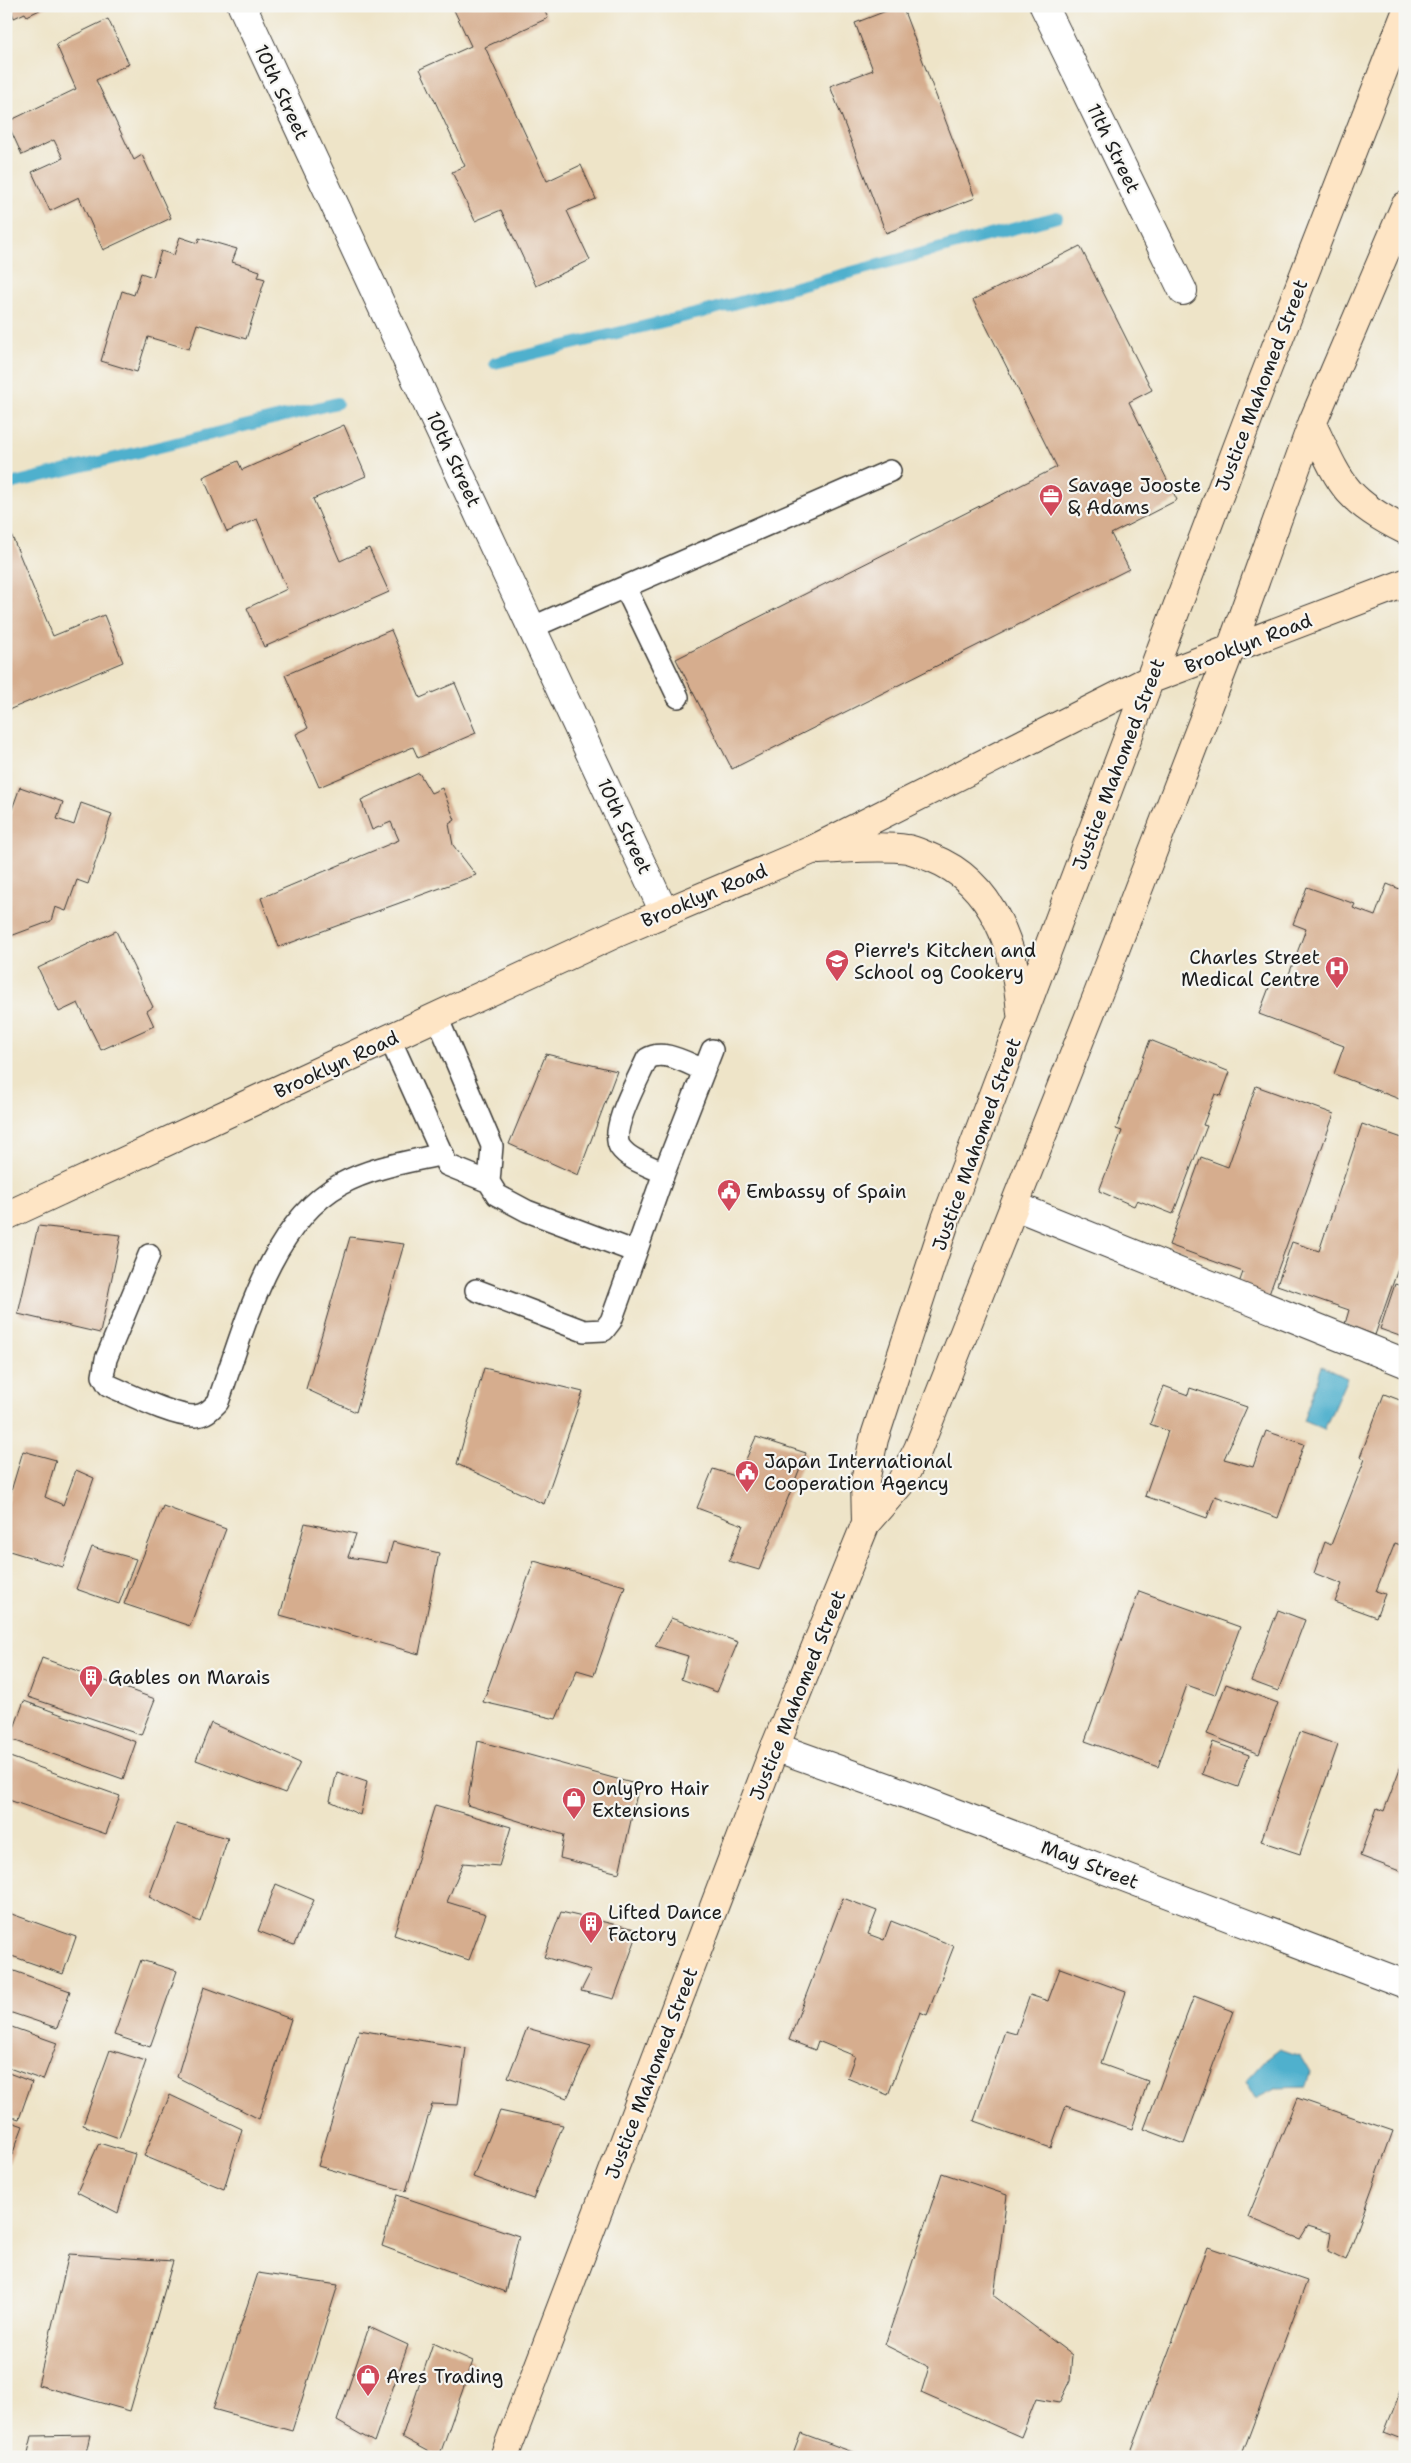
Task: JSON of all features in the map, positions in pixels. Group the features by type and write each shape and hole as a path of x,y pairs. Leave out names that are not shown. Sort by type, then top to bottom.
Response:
{"main road":[{"name":"Justice Mahomed Street","path":"866,1523 865,1481 874,1439 946,1219 1022,1022 1149,680 1405,15"},
{"name":"Justice Mahomed Street","path":"504,2457 775,1747 866,1523 900,1484 918,1449 1015,1206 1231,648 1312,424 1405,206"},
{"path":"1312,424 1337,478 1350,496 1376,516 1405,530"},
{"name":"Brooklyn Road","path":"8,1212 390,1039 664,912 812,850 1149,680 1405,583"},
{"path":"812,850 908,848 949,865 978,888 996,916 1007,942 1018,977 1022,1022"}],"street":[{"name":"10th Street","path":"242,6 533,627 664,912"},
{"name":"11th Street","path":"1044,6 1183,290"},
{"path":"1015,1206 1405,1363"},
{"name":"May Street","path":"775,1747 887,1787 1405,1984"}],"lane":[{"path":"533,627 890,471"},
{"path":"625,587 678,697"},
{"path":"437,1017 492,1146 488,1182"},
{"path":"390,1039 448,1165 488,1182 497,1195 527,1211 636,1252"},
{"path":"476,1290 584,1331 604,1330 611,1322 664,1173 712,1050"},
{"path":"664,1173 630,1156 621,1148 617,1139 620,1119 647,1059 654,1054 662,1054 704,1070"},
{"path":"149,1254 106,1359 103,1376 108,1385 169,1410 195,1416 208,1412 218,1402 256,1298 278,1249 296,1222 314,1204 340,1184 377,1169 443,1154"}],"water":[{"path":"1322,1366 1347,1378 1324,1430 1303,1421"},
{"path":"1280,2049 1300,2056 1310,2073 1306,2087 1277,2088 1255,2099 1245,2082 1263,2062"}],"building":[{"path":"6,6 48,6 27,16 25,13 14,18 11,10 6,12"},
{"path":"371,6 383,6 373,11"},
{"path":"462,6 546,6 543,8 548,18 485,47 547,181 581,165 596,199 567,211 590,260 536,286 501,210 475,221 452,172 465,166 420,69 471,46 454,10"},
{"path":"902,6 975,198 886,233 830,86 873,70 855,23"},
{"path":"108,19 129,64 96,80 134,160 142,155 171,218 103,250 79,197 50,211 32,172 63,158 54,140 22,155 7,122 76,89 56,44"},
{"path":"180,237 198,243 199,238 237,249 232,262 260,271 258,277 265,279 246,339 197,324 189,349 148,337 137,372 101,361 122,291 134,295 141,273 153,277 161,251 174,255"},
{"name":"Savage Jooste & Adams","path":"1080,246 1152,390 1129,402 1177,500 1111,534 1129,569 732,769 676,659 1057,467 973,300"},
{"path":"344,425 366,476 313,499 340,561 369,548 389,592 264,647 247,608 287,589 257,519 227,532 203,477 238,461 242,470"},
{"path":"9,529 53,636 104,615 123,662 6,711 6,530"},
{"path":"391,630 420,698 455,683 476,733 418,758 413,747 319,787 296,734 308,728 285,675"},
{"path":"419,773 431,793 442,788 455,820 449,824 453,845 476,875 279,947 261,898 399,840 391,822 372,830 361,800"},
{"path":"20,787 63,802 57,819 74,825 81,803 112,814 88,884 77,880 66,911 55,907 51,921 8,937 6,936 6,826"},
{"name":"Charles Street Medical Centre","path":"1387,884 1405,891 1405,995 1402,1004 1405,1005 1405,1093 1402,1100 1334,1074 1344,1046 1259,1014 1273,977 1286,982 1306,929 1293,924 1307,887 1355,904 1353,908 1375,916"},
{"path":"116,931 153,1007 147,1011 154,1026 101,1050 78,1003 59,1012 38,968"},
{"path":"1150,1040 1230,1072 1221,1096 1215,1094 1203,1125 1207,1126 1173,1214 1137,1200 1134,1206 1099,1191 1122,1131 1116,1129"},
{"path":"546,1054 617,1071 578,1175 509,1144"},
{"path":"1256,1086 1334,1114 1268,1297 1238,1286 1243,1272 1169,1245 1201,1157 1228,1167"},
{"path":"1362,1124 1405,1139 1405,1249 1375,1335 1345,1324 1349,1310 1277,1285 1292,1242 1319,1251"},
{"path":"38,1226 121,1235 100,1333 18,1314"},
{"path":"350,1237 404,1244 356,1412 306,1389"},
{"path":"1395,1284 1405,1287 1405,1338 1380,1329"},
{"path":"484,1368 583,1392 544,1504 457,1464"},
{"path":"1164,1386 1188,1395 1190,1388 1247,1407 1224,1459 1253,1467 1266,1431 1304,1444 1278,1518 1215,1496 1207,1518 1145,1496 1168,1431 1150,1424"},
{"path":"1384,1394 1405,1402 1405,1543 1403,1546 1395,1543 1376,1591 1385,1594 1376,1617 1335,1602 1342,1584 1314,1573 1325,1542 1331,1545 1365,1459 1360,1457"},
{"name":"Japan International Cooperation Agency","path":"756,1437 806,1453 759,1570 729,1561 743,1525 697,1508 713,1469 738,1477"},
{"path":"23,1451 56,1460 45,1497 63,1505 76,1470 94,1478 63,1567 6,1550 6,1508"},
{"path":"163,1506 226,1529 190,1626 124,1604"},
{"path":"305,1523 356,1534 348,1557 387,1563 393,1542 439,1553 419,1654 280,1615"},
{"path":"92,1547 136,1559 119,1604 76,1589"},
{"path":"534,1561 625,1586 594,1675 577,1670 556,1719 483,1702"},
{"path":"1139,1591 1240,1627 1215,1695 1187,1685 1158,1767 1085,1741"},
{"path":"1278,1610 1305,1620 1278,1691 1251,1681"},
{"path":"671,1618 738,1642 717,1692 681,1679 688,1656 655,1646"},
{"name":"Gables on Marais","path":"42,1658 155,1699 141,1735 28,1697"},
{"path":"1226,1684 1278,1703 1259,1754 1207,1734"},
{"name":"Gables on Marais","path":"24,1701 136,1742 123,1779 10,1739"},
{"path":"211,1723 300,1763 285,1793 196,1760"},
{"path":"1300,1732 1338,1745 1300,1854 1261,1841"},
{"name":"OnlyPro Hair Extensions","path":"478,1741 639,1785 619,1873 560,1858 564,1835 467,1805"},
{"path":"1213,1742 1249,1755 1238,1787 1202,1774"},
{"path":"1405,1755 1405,1873 1360,1856 1377,1808 1384,1811"},
{"path":"7,1756 120,1796 106,1834 6,1799"},
{"path":"337,1772 367,1782 360,1815 330,1801"},
{"path":"435,1805 511,1827 499,1866 463,1863 447,1902 486,1914 469,1960 394,1935"},
{"path":"176,1824 228,1838 200,1922 149,1897"},
{"path":"276,1884 314,1900 294,1945 258,1931"},
{"path":"843,1898 877,1911 868,1934 884,1940 891,1921 954,1946 927,2015 920,2012 888,2095 847,2078 855,2056 818,2041 815,2050 789,2040"},
{"path":"6,1912 76,1937 63,1974 6,1954"},
{"name":"Lifted Dance Factory","path":"561,1912 639,1930 614,1999 581,1991 591,1971 544,1957"},
{"path":"141,1960 177,1971 150,2047 114,2035"},
{"path":"6,1968 70,1991 57,2028 6,2011"},
{"path":"1060,1968 1126,1992 1101,2064 1148,2081 1132,2129 1066,2106 1051,2148 974,2121 1005,2031 1016,2034 1030,1995 1048,2001"},
{"path":"204,1987 291,2019 259,2119 177,2077"},
{"path":"1194,1996 1233,2011 1184,2144 1144,2129"},
{"path":"6,2025 57,2043 43,2080 6,2067"},
{"path":"527,2028 591,2046 567,2098 508,2077"},
{"path":"359,2030 466,2048 458,2105 432,2104 406,2191 318,2166"},
{"path":"110,2050 146,2061 119,2138 83,2125"},
{"path":"6,2072 32,2082 19,2119 6,2115"},
{"path":"170,2095 242,2129 224,2189 144,2156"},
{"path":"1297,2098 1393,2131 1346,2260 1328,2251 1331,2233 1308,2226 1300,2239 1248,2217"},
{"path":"500,2111 563,2125 533,2199 473,2177"},
{"path":"6,2120 23,2126 9,2163 6,2162"},
{"path":"99,2143 135,2154 118,2213 77,2192"},
{"path":"942,2173 1007,2195 994,2296 1072,2355 1070,2380 1059,2403 1036,2399 1021,2437 921,2393 929,2367 885,2345"},
{"path":"397,2195 519,2236 505,2292 382,2246"},
{"path":"1208,2247 1307,2281 1241,2457 1129,2457"},
{"path":"69,2254 173,2261 130,2411 38,2385"},
{"path":"258,2273 338,2285 292,2431 213,2409"},
{"name":"Ares Trading","path":"369,2327 408,2345 374,2442 337,2421"},
{"path":"433,2343 473,2361 439,2457 402,2437"},
{"path":"1405,2380 1405,2441 1384,2433"},
{"path":"801,2433 866,2457 792,2457"},
{"path":"90,2435 85,2457 27,2457 32,2436"}],"waterway":[{"path":"495,363 699,313 1057,217"},
{"path":"6,485 337,403"}],"place":[{"name":"Savage Jooste & Adams","path":"1051,517"},
{"name":"Pierre's Kitchen and School og Cookery","path":"837,982"},
{"name":"Charles Street Medical Centre","path":"1337,989"},
{"name":"Embassy of Spain","path":"729,1212"},
{"name":"Japan International Cooperation Agency","path":"747,1493"},
{"name":"Gables on Marais","path":"91,1698"},
{"name":"OnlyPro Hair Extensions","path":"574,1820"},
{"name":"Lifted Dance Factory","path":"591,1944"},
{"name":"Ares Trading","path":"368,2397"}]}
